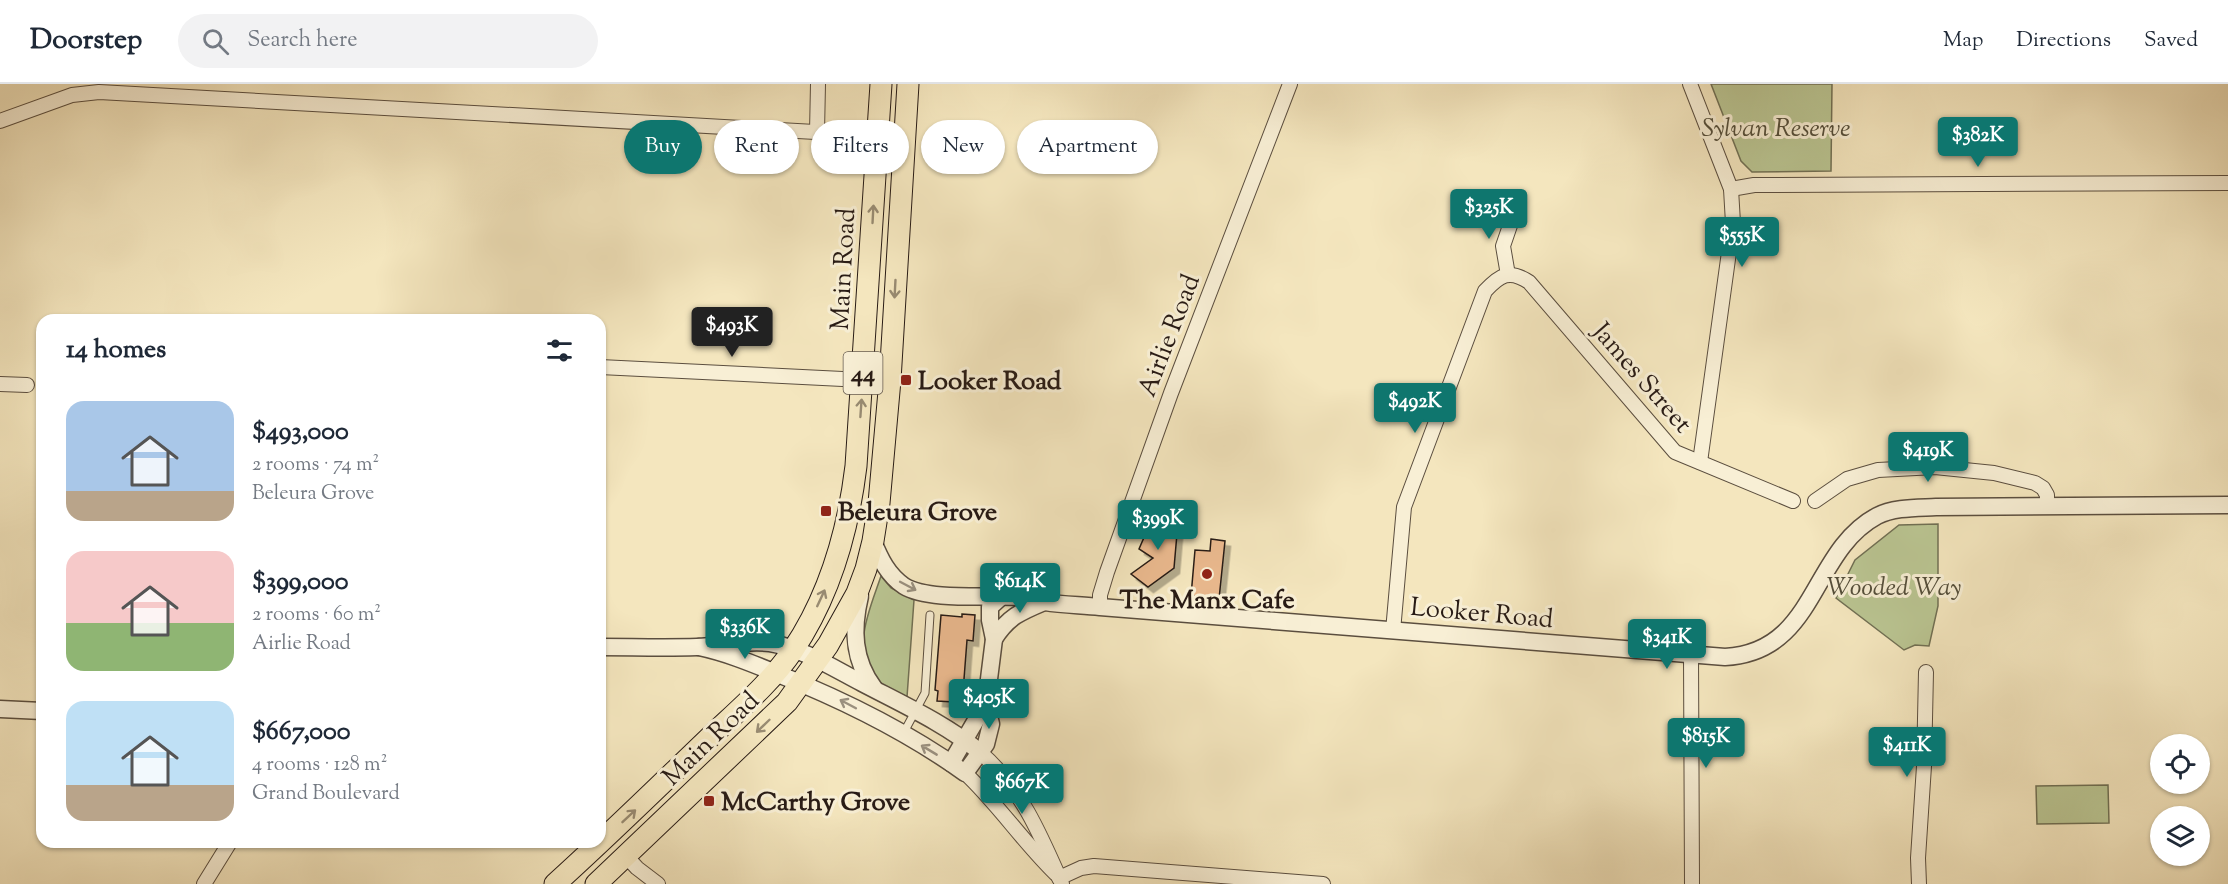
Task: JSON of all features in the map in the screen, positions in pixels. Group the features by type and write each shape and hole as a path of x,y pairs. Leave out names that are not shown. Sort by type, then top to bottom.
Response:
{"main road":[{"name":"Main Road","path":"878,120 881,84"},
{"name":"Main Road","path":"905,120 908,84"},
{"name":"Main Road","path":"606,837 775,673 793,649 818,604 842,545 853,493 863,380 875,174"},
{"name":"Main Road","path":"596,884 761,728 802,683 845,615 866,569 879,504 890,380 902,174"},
{"name":"Main Road","path":"555,884 594,848"}],"street":[{"path":"817,120 818,84"},
{"name":"Airlie Road","path":"1100,607 1100,596 1107,572 1171,393 1290,84"},
{"path":"1690,84 1731,189 1733,222 1700,462"},
{"path":"0,121 72,95 85,93 215,91 811,132"},
{"path":"1731,189 1754,185 2228,183"},
{"path":"1393,631 1404,507 1485,291 1497,279 1508,275 1503,246 1516,208"},
{"name":"James Street","path":"1508,275 1519,276 1529,282 1675,452 1793,501"},
{"path":"606,367 863,380"},
{"path":"0,384 27,385"},
{"path":"1815,501 1847,479 1878,470 1935,467 1994,472 2035,483 2043,488 2047,495 2047,506"},
{"name":"Looker Road","path":"873,541 884,566 894,578 906,587 929,593 1033,598 1044,602 1100,607 1725,657 1745,656 1767,648 1788,631 1839,552 1856,531 1878,515 1906,509 1936,507 2228,506"},
{"path":"866,569 858,602 855,643 857,658 866,678 876,691"},
{"path":"965,773 986,744 991,724 986,703 994,639 990,608 1001,597"},
{"path":"994,639 1010,619 1044,602"},
{"path":"606,647 699,647 761,642 793,649 818,660 965,740 992,762 1023,803 1061,881"},
{"path":"699,647 731,654 836,698 951,763 980,787 1035,854 1061,881"},
{"path":"1690,655 1692,884"},
{"path":"1919,884 1918,858 1924,766 1926,672"},
{"path":"951,763 986,703"},
{"path":"0,709 36,711"},
{"path":"204,884 226,848"},
{"path":"626,856 636,868 658,884"},
{"path":"1061,881 1081,868 1094,866 1323,884"}],"lane":[{"path":"903,734 925,693 930,615"}],"green space":[{"name":"Sylvan Reserve","path":"1711,84 1832,84 1831,171 1752,172 1741,161"},
{"name":"Wooded Way","path":"1938,524 1938,606 1929,646 1915,645 1904,650 1836,598 1855,560 1899,525"},
{"path":"881,576 891,588 914,600 907,697 878,681 869,669 865,657 864,630"},
{"path":"2108,785 2109,823 2037,824 2036,786"}],"building":[{"path":"1152,519 1178,522 1174,568 1148,587 1131,574 1153,558 1139,549"},
{"name":"The Manx Cafe","path":"1211,539 1225,541 1219,599 1191,596 1195,550 1210,551"},
{"path":"962,614 975,615 973,641 967,640 963,692 954,692 954,702 937,701 938,691 935,690 941,615 962,617"}],"place":[{"name":"Looker Road","path":"906,380"},
{"name":"Beleura Grove","path":"826,511"},
{"name":"The Manx Cafe","path":"1207,574"},
{"name":"McCarthy Grove","path":"709,801"}]}
